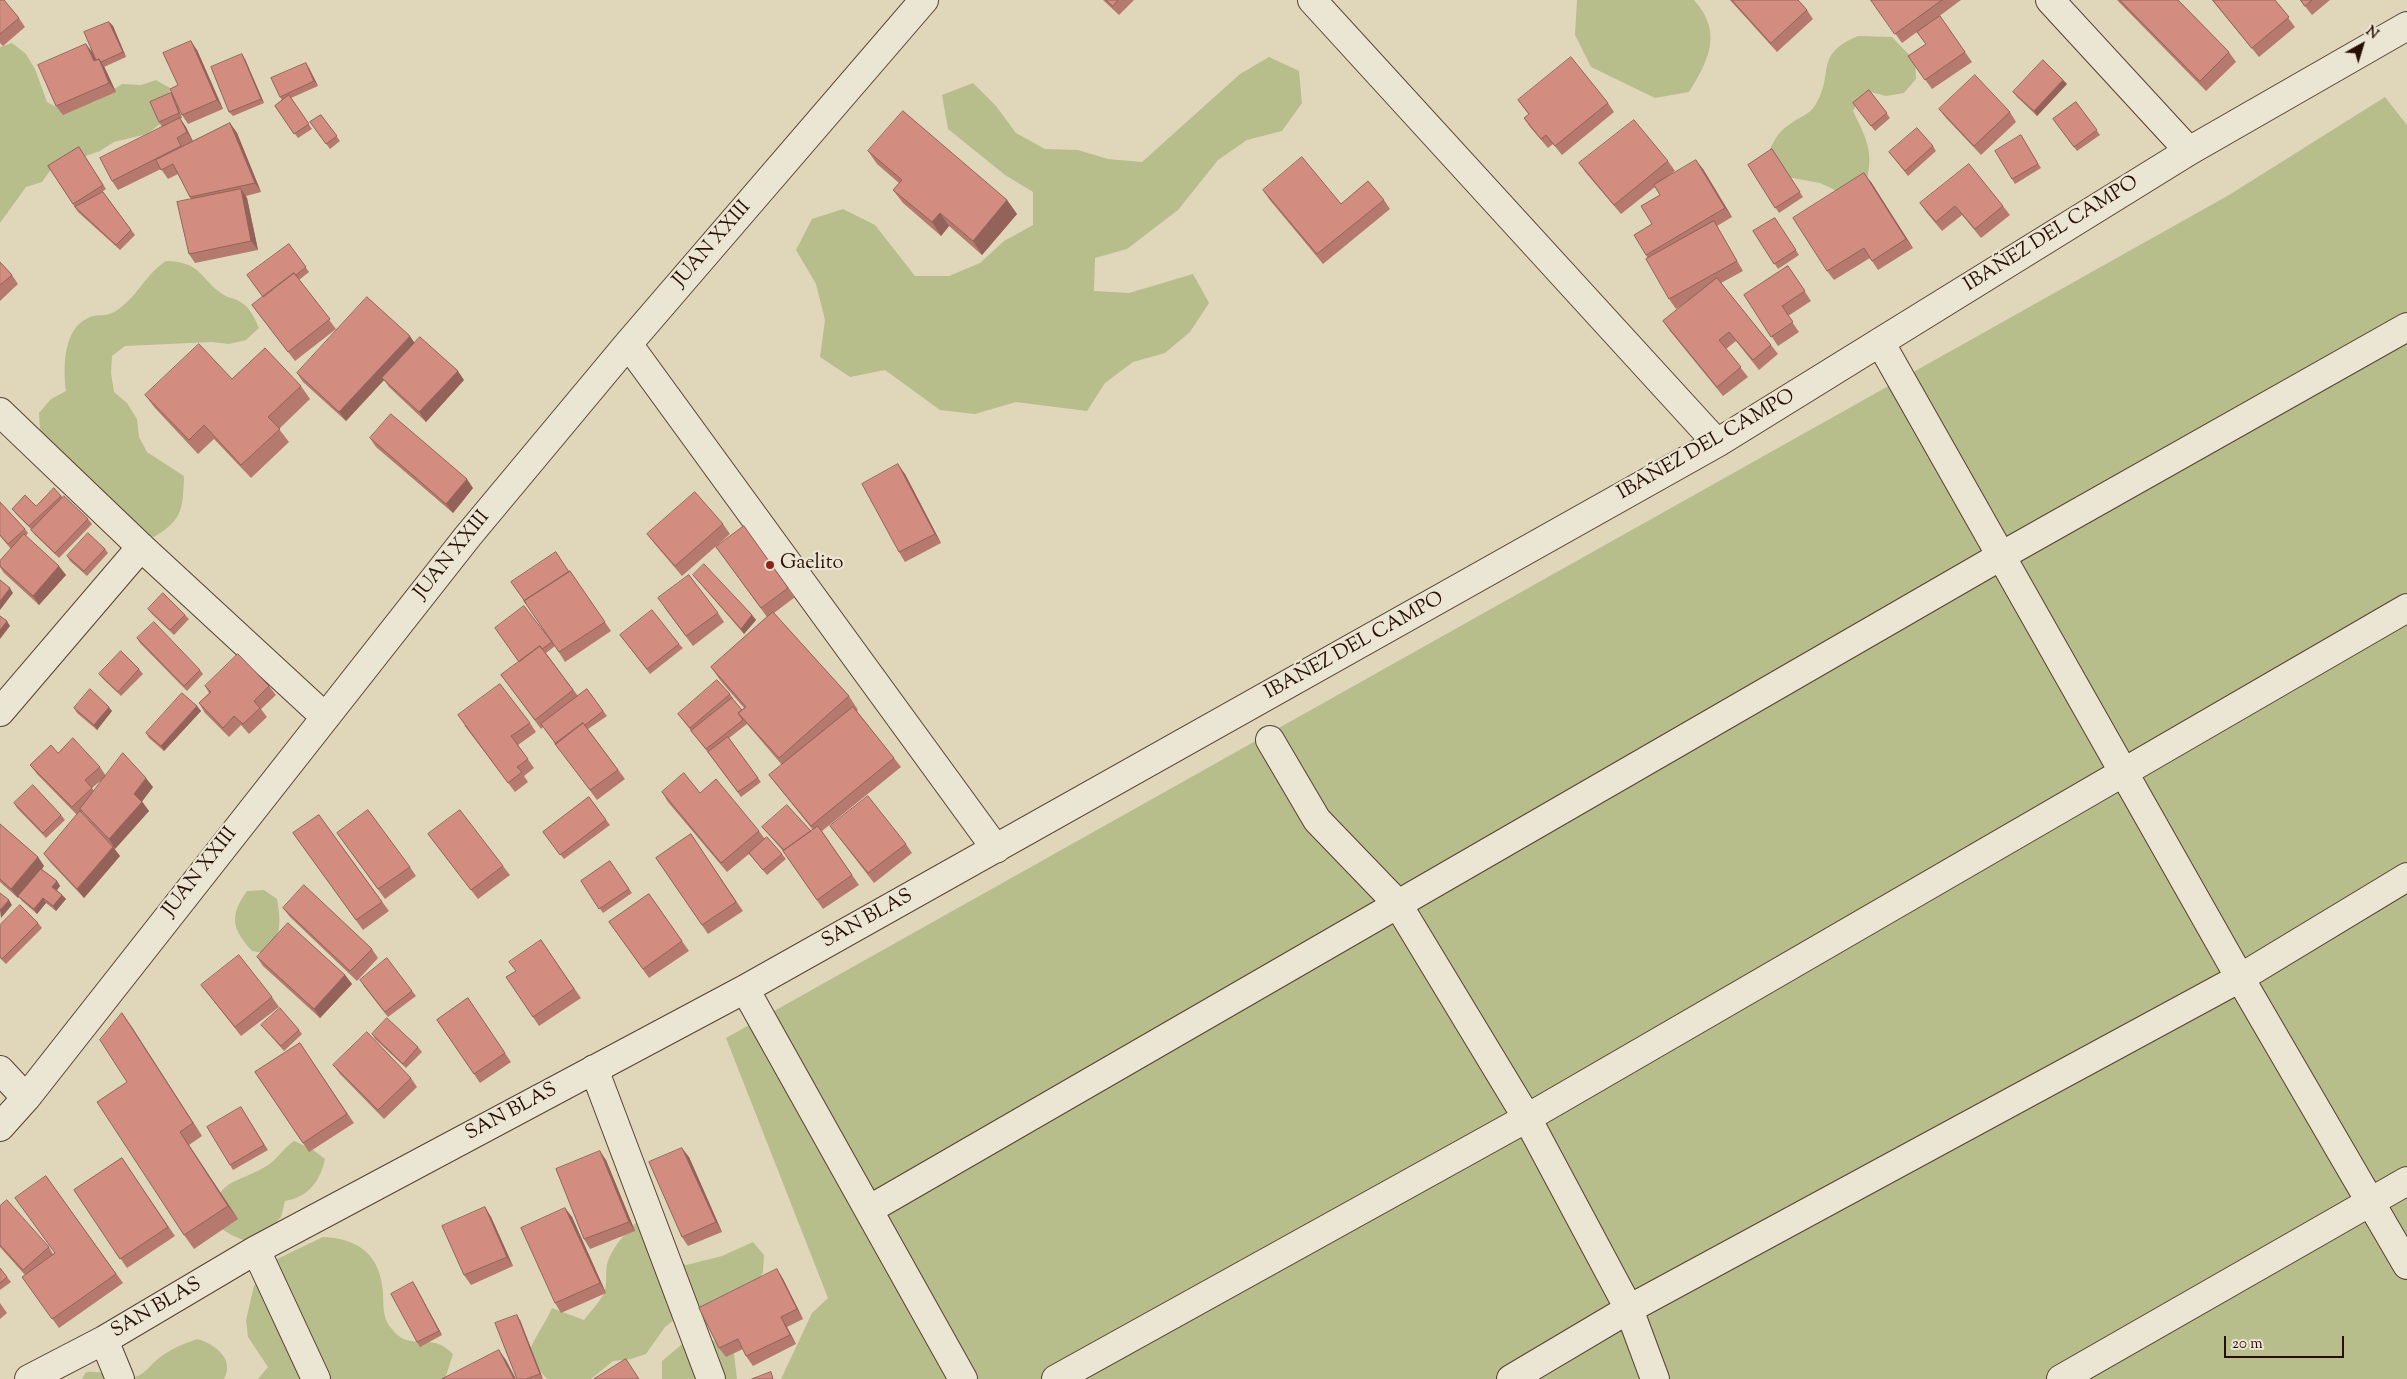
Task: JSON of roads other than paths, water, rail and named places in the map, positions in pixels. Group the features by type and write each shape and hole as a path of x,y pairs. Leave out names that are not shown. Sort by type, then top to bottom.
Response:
{"street":[{"name":"JUAN XXIII","path":"0,1126 26,1098 324,716 468,536 628,344 924,0"},
{"path":"1312,0 1717,443"},
{"path":"2050,0 2189,151"},
{"name":"IBAÑEZ DEL CAMPO","path":"996,849 1717,443 2189,151 2407,26"},
{"path":"870,1210 1397,903 2001,556 2407,327"},
{"path":"1880,342 2240,978 2407,1265"},
{"path":"628,344 996,849"},
{"path":"0,412 141,547 324,716"},
{"path":"0,712 141,547"},
{"path":"1056,1379 1527,1118 2407,608"},
{"path":"1270,740 1317,820 1397,903 1527,1118 1629,1309 1655,1379"},
{"name":"SAN BLAS","path":"29,1379 104,1340 256,1250 745,989 996,849"},
{"path":"1511,1379 1629,1309 2240,978 2407,877"},
{"path":"745,989 964,1379"},
{"path":"594,1069 711,1379"},
{"path":"0,1070 26,1098"},
{"path":"2062,1379 2407,1181"},
{"path":"256,1250 316,1379"},
{"path":"104,1340 120,1379"}],"place":[{"name":"Gaelito","path":"770,565"}]}
